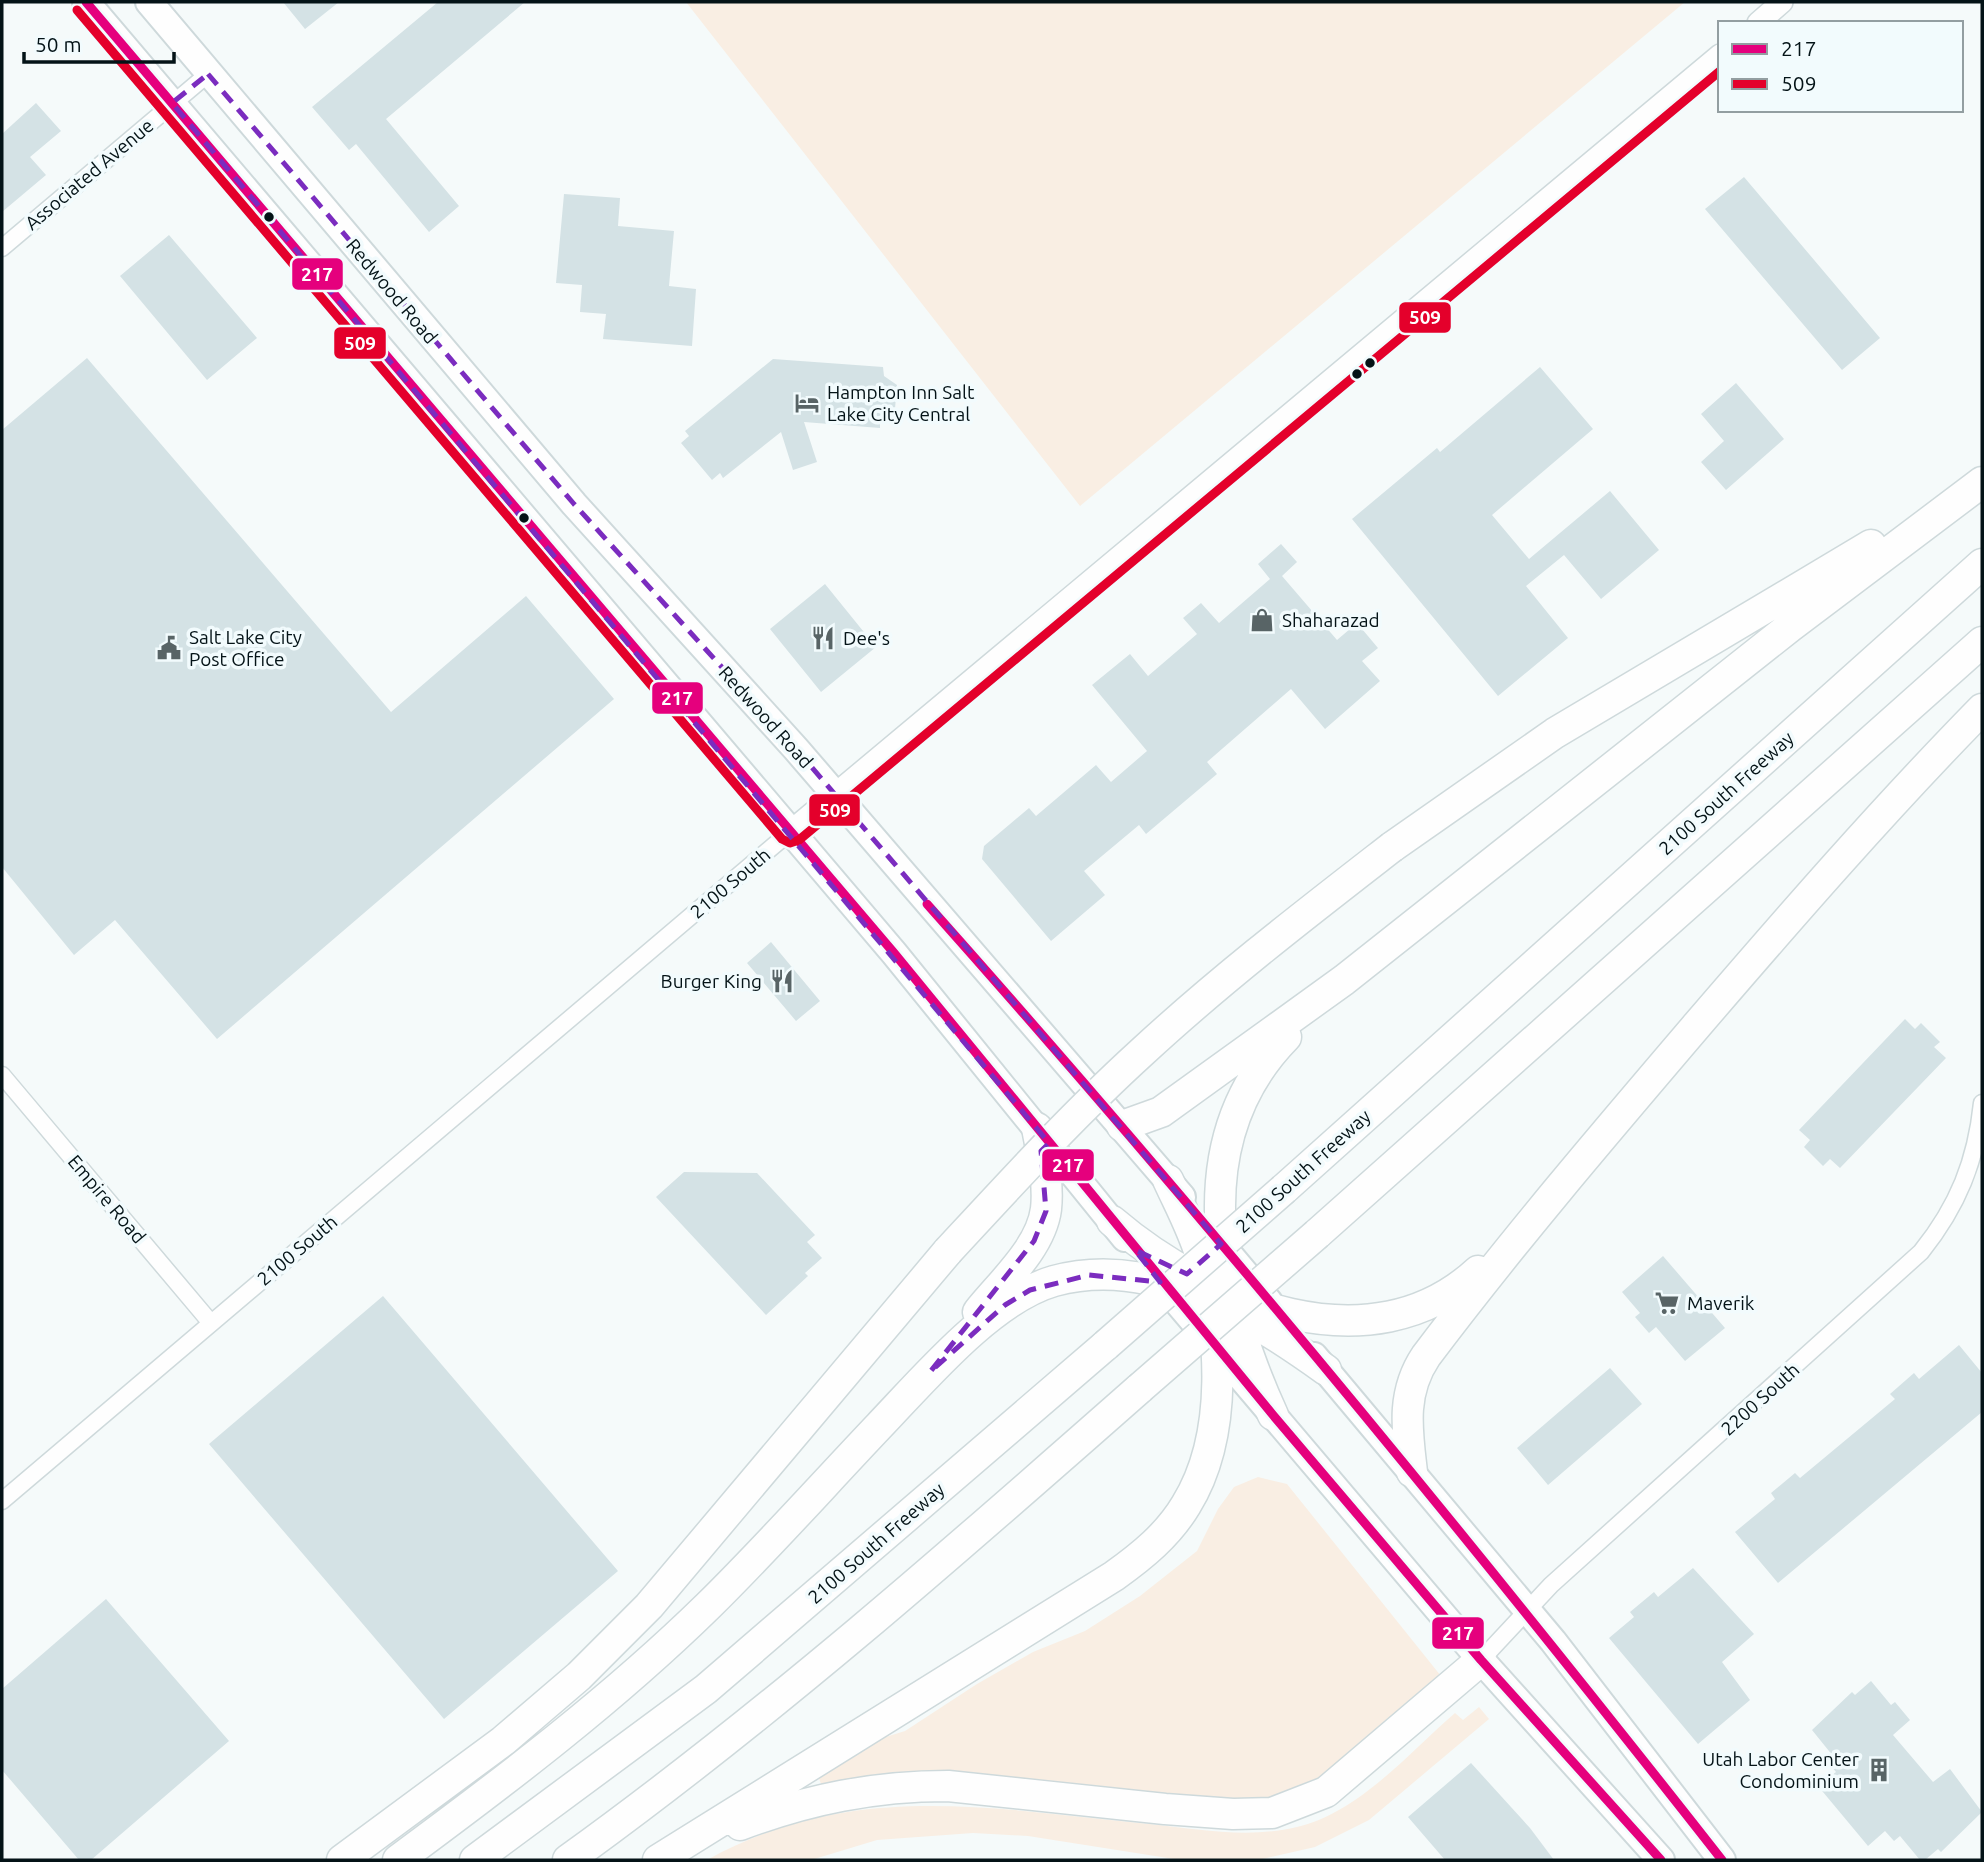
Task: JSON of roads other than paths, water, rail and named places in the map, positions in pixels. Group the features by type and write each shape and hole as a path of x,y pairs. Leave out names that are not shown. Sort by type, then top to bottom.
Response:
{"highway":[{"path":"342,1860 503,1741 579,1676 696,1554 948,1251 1030,1162 1141,1053 1268,943 1392,847 1555,733 1982,480"},
{"path":"1122,1126 1161,1112 1344,981 1791,626 1982,480"},
{"name":"2100 South Freeway","path":"475,1860 706,1689 1284,1189 1982,564"},
{"path":"568,1860 752,1722 893,1605 1317,1234 1982,642"},
{"path":"1412,1472 1407,1403 1419,1367 1537,1211 1838,863 1982,709"},
{"path":"665,1857 1091,1591 1150,1549 1176,1520 1201,1473 1215,1408 1214,1346 1220,1297 1225,1155 1241,1098 1255,1073 1278,1045 1344,981"},
{"path":"930,1373 1021,1259 1042,1226 1046,1194 1037,1128"},
{"path":"1168,1180 1273,1415"},
{"path":"398,1860 528,1761 674,1638 741,1572 930,1373 1005,1305 1038,1287 1089,1275 1131,1276 1341,1321 1390,1319 1412,1313 1455,1291 1537,1211"},
{"path":"1112,1221 1165,1262 1326,1370"},
{"path":"665,1857 796,1805 855,1791 888,1787 948,1786 1165,1809 1233,1814 1272,1813 1326,1792 1481,1660"}],"main road":[{"path":"86,2 791,831 1214,1346 1481,1660 1661,1860"},
{"name":"Redwood Road","path":"149,2 574,504 834,794 956,939 1168,1180 1527,1611 1722,1860"}],"street":[{"path":"1760,21 1782,2"},
{"name":"2100 South","path":"2,1501 834,794 1718,57"},
{"name":"Associated Avenue","path":"2,248 208,74"},
{"name":"Empire Road","path":"2,1075 211,1323"},
{"name":"2200 South","path":"1481,1660 1551,1585 1921,1252 1947,1218 1962,1192 1972,1162 1982,1103"}],"place":[{"name":"Hampton Inn Salt Lake City Central","path":"807,403"},
{"name":"Shaharazad","path":"1262,620"},
{"name":"Dee's","path":"823,638"},
{"name":"Salt Lake City Post Office","path":"169,648"},
{"name":"Burger King","path":"782,981"},
{"name":"Maverik","path":"1667,1303"},
{"name":"Utah Labor Center Condominium","path":"1879,1770"}]}
